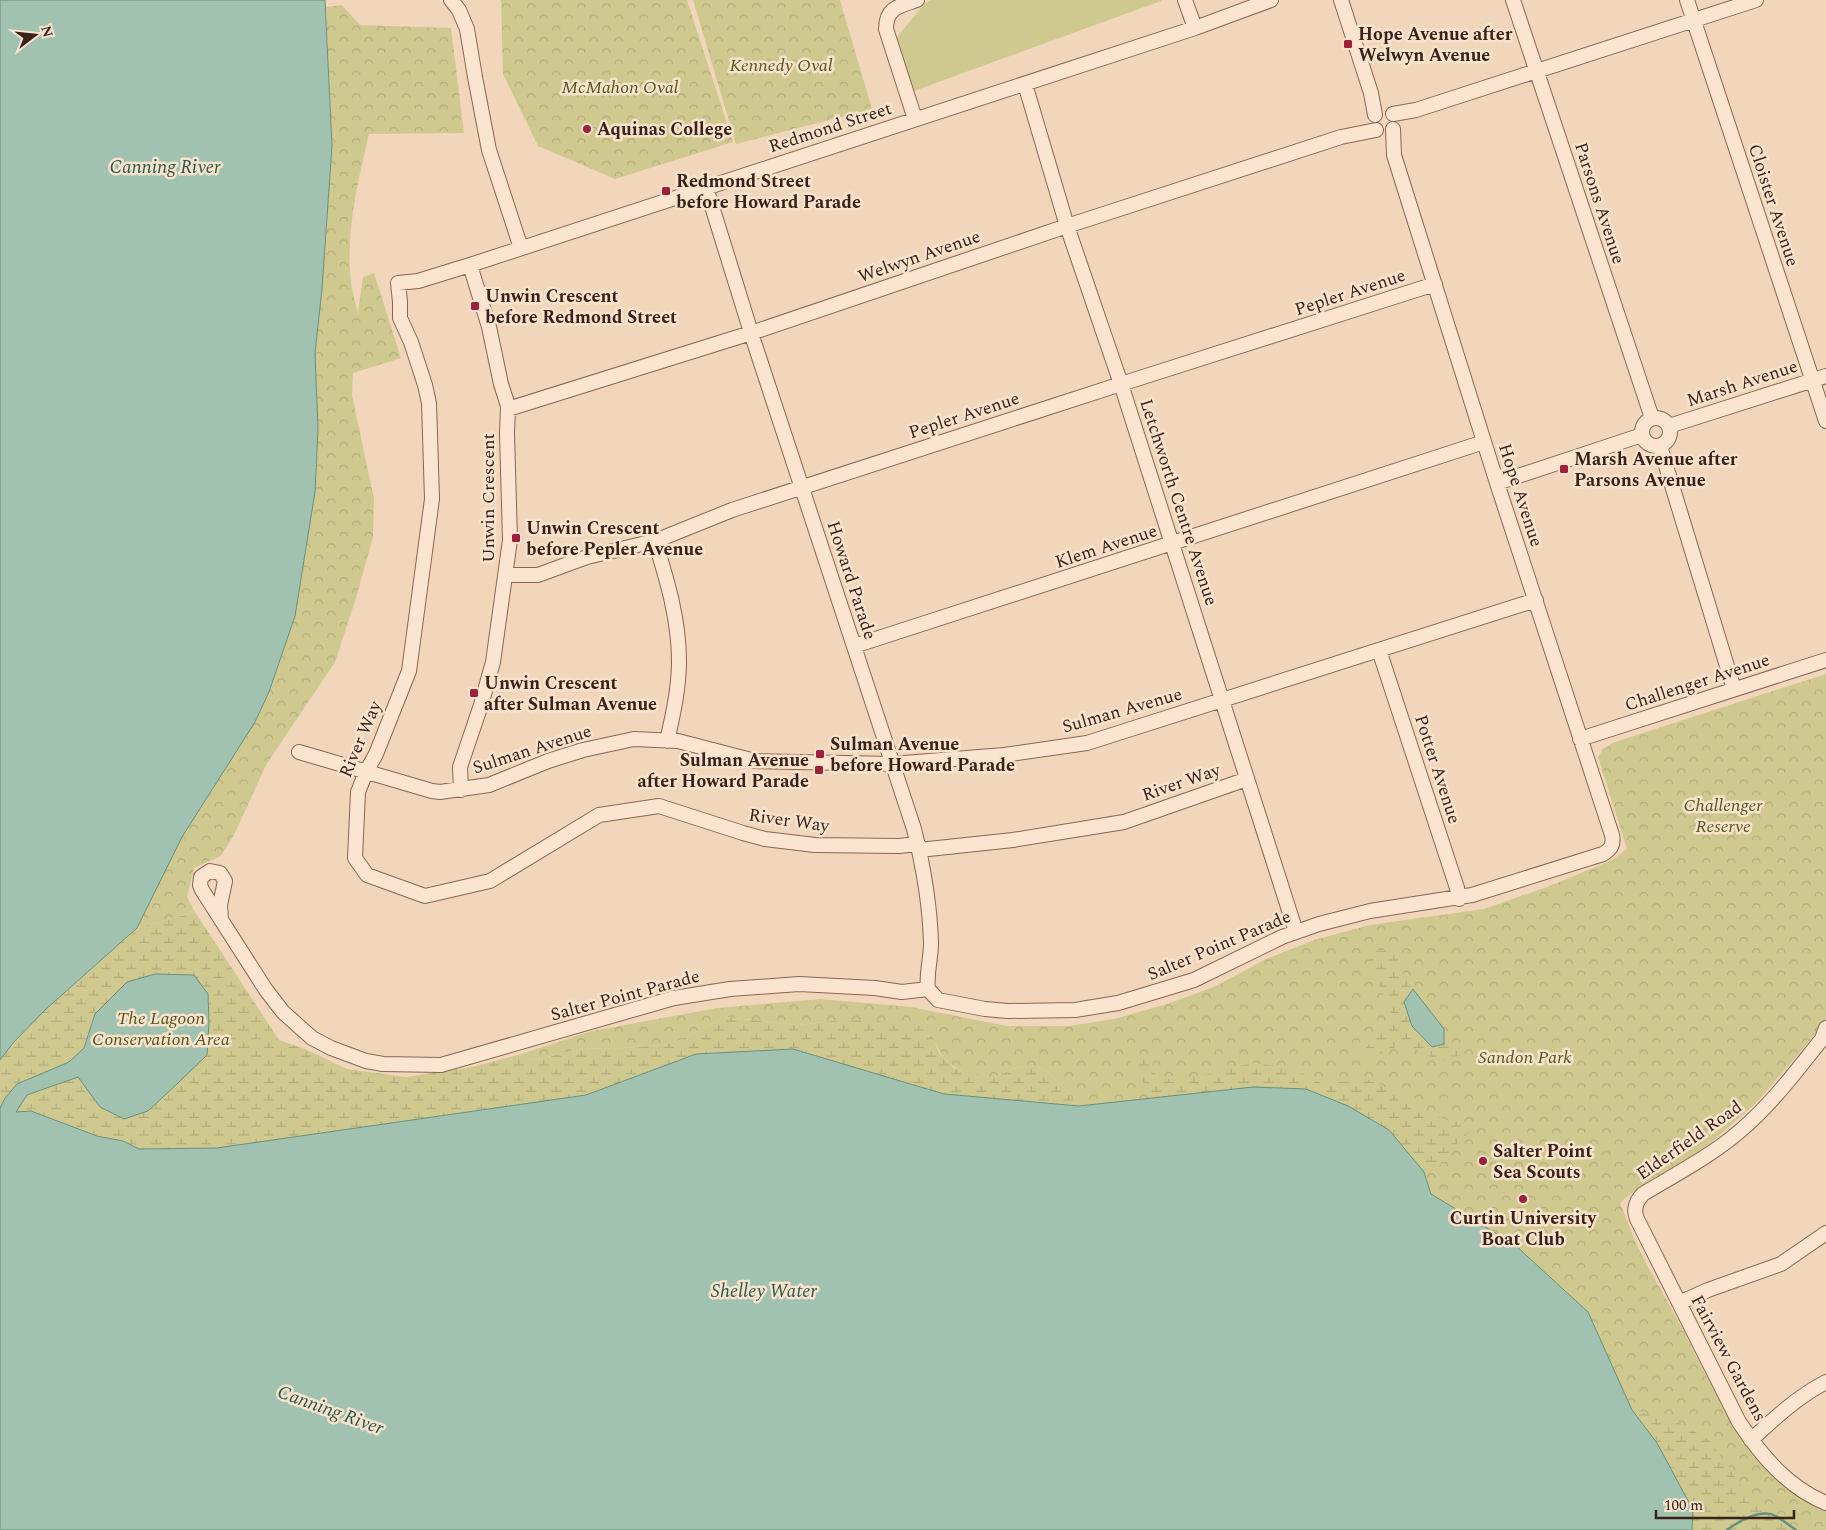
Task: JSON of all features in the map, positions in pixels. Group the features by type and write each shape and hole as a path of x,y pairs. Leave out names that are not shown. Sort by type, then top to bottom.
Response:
{"street":[{"path":"451,0 459,10 468,29 489,150 521,248"},
{"path":"915,119 886,29 886,20 896,7 917,0"},
{"path":"1185,0 1195,28"},
{"name":"Redmond Street","path":"398,283 418,281 470,265 1195,28 1271,0"},
{"name":"Hope Avenue","path":"1341,0 1371,93 1384,122 1497,483 1612,835 1613,846"},
{"name":"Parsons Avenue","path":"1512,0 1652,418"},
{"name":"Cloister Avenue","path":"1687,0 1826,421"},
{"name":"Welwyn Avenue","path":"508,409 751,332 1341,137 1416,110 1756,0"},
{"name":"Letchworth Centre Avenue","path":"1025,84 1067,226 1121,384 1296,932"},
{"name":"Howard Parade","path":"706,187 751,332 918,847 930,920 931,946 928,989"},
{"name":"Unwin Crescent","path":"461,790 460,766 481,705 493,662 510,540 506,434 508,409 490,327 470,265"},
{"name":"River Way","path":"398,283 400,318 411,342 429,403 432,500 409,671 376,754 358,792 356,860 370,877 425,896 490,880 599,816 654,806 670,808 765,839 815,845 918,847 1013,840 1124,822 1247,779"},
{"name":"Pepler Avenue","path":"506,575 538,575 587,558 655,541 732,510 1435,284"},
{"name":"Marsh Avenue","path":"1669,426 1826,376"},
{"path":"1652,418 1660,418 1669,426 1668,440 1660,446 1646,443 1642,435 1641,430 1644,422 1652,418"},
{"path":"1497,483 1642,435"},
{"name":"Klem Avenue","path":"854,646 1484,442"},
{"path":"1660,446 1734,689"},
{"path":"655,541 671,593 679,661 674,712 667,740"},
{"name":"Sulman Avenue","path":"299,752 432,791 461,790 498,782 548,761 584,750 634,739 678,741 755,760 892,764 1004,755 1087,743 1536,600"},
{"name":"Potter Avenue","path":"1379,650 1459,899"},
{"name":"Challenger Avenue","path":"1580,739 1826,660"},
{"name":"Salter Point Parade","path":"221,919 266,990 283,1012 312,1038 331,1048 366,1061 383,1064 441,1065 674,998 730,989 800,984 875,988 902,992 928,989 938,1000 986,1009 1040,1012 1098,1008 1194,980 1253,951 1319,924 1370,911 1459,899 1603,854 1613,846"},
{"name":"Elderfield Road","path":"1636,1204 1643,1194 1714,1150 1739,1132 1762,1111 1825,1035"},
{"name":"Fairview Gardens","path":"1636,1204 1636,1217 1739,1422 1769,1462 1784,1476 1801,1490 1826,1503"},
{"path":"1679,1303 1781,1264 1826,1233"},
{"path":"1751,1440 1791,1404 1826,1382"}],"green space":[{"name":"McMahon Oval","path":"501,0 687,0 733,142 615,179 538,146 503,74"},
{"name":"Kennedy Oval","path":"693,0 840,0 872,109 736,144"},
{"path":"932,0 1161,1 903,95 892,63 897,37 925,3"},
{"path":"342,5 360,25 451,28 464,133 369,134 359,178 352,223 350,268 352,291 358,312 363,277 374,273 401,358 353,373 352,395 374,499 373,537 356,598 335,662 266,765 235,833 221,856 194,868 187,897 195,912 137,928 182,837 255,722 269,692 306,548 315,492 318,429 315,353 322,289 332,146 326,7"},
{"name":"Sandon Park","path":"1826,674 1826,1022 1756,1103 1700,1152 1638,1188 1620,1203 1644,1259 1722,1405 1739,1432 1778,1479 1801,1497 1826,1509 1826,1530 1692,1530 1693,1510 1632,1410 1588,1312 1515,1245 1431,1194 1424,1172 1153,1099 1079,1106 1051,1074 1042,1069 1033,1066 1022,1067 993,1078 956,1068 944,1058 934,1039 832,1021 798,1025 725,1017 671,1044 612,1049 584,1048 534,1060 521,1054 592,1031 717,1008 821,999 911,1007 1007,1026 1069,1026 1114,1019 1167,1004 1216,986 1266,959 1314,940 1370,925 1484,909 1547,887 1612,860 1627,849 1598,757 1603,749 1615,742"},
{"name":"The Lagoon Conservation Area","path":"195,912 279,1040 305,1049 347,1069 406,1077 472,1067 521,1054 534,1060 584,1048 612,1049 671,1044 725,1017 798,1025 832,1021 869,1020 920,1026 934,1039 939,1053 954,1068 993,1078 1022,1067 1033,1066 1042,1069 1059,1082 1079,1106 944,1094 793,1049 696,1054 586,1095 217,1148 139,1149 123,1141 0,1113 0,1060 13,1043 45,1010 137,928"},
{"path":"1368,948 1396,953 1403,974 1444,1029 1460,1056 1450,1057 1442,1062 1404,1043 1368,1060 1363,1052 1392,1015 1372,970"},
{"path":"1150,1055 1157,1079 1181,1078 1214,1073 1251,1063 1291,1067 1321,1083 1370,1080 1396,1093 1430,1114 1452,1122 1464,1119 1469,1133 1452,1149 1435,1172 1424,1172 1389,1130 1253,1087 1153,1099 1130,1060"},
{"path":"1632,1410 1675,1420 1710,1441 1751,1499 1796,1530 1692,1530 1693,1510 1657,1443"}],"water":[{"name":"Canning River","path":"0,0 325,0 332,146 322,289 315,353 318,429 315,492 295,616 269,692 255,722 182,837 137,928 45,1010 13,1043 0,1060"},
{"name":"Shelley Water","path":"155,974 194,975 208,994 207,1055 148,1111 124,1119 100,1107 78,1077 27,1095 16,1112 31,1111 97,1136 123,1141 139,1149 217,1148 586,1095 696,1054 793,1049 944,1094 1079,1106 1253,1087 1306,1089 1348,1106 1389,1130 1424,1172 1431,1194 1515,1245 1588,1312 1632,1410 1657,1443 1693,1510 1692,1530 0,1530 0,1108 5,1098 17,1084 69,1062 84,1048 95,1014 127,982"},
{"path":"1413,989 1444,1029 1444,1044 1432,1047 1412,1026 1404,1002"}],"waterway":[{"path":"1727,1530 1750,1517 1764,1514 1776,1516 1796,1530"}],"place":[{"name":"Hope Avenue after Welwyn Avenue","path":"1348,44"},
{"name":"Aquinas College","path":"587,129"},
{"name":"Redmond Street before Howard Parade","path":"666,191"},
{"name":"Unwin Crescent before Redmond Street","path":"475,306"},
{"name":"Marsh Avenue after Parsons Avenue","path":"1564,469"},
{"name":"Unwin Crescent before Pepler Avenue","path":"516,538"},
{"name":"Unwin Crescent after Sulman Avenue","path":"474,693"},
{"name":"Sulman Avenue before Howard Parade","path":"820,754"},
{"name":"Sulman Avenue after Howard Parade","path":"819,770"},
{"name":"Salter Point Sea Scouts","path":"1483,1161"},
{"name":"Curtin University Boat Club","path":"1523,1199"}],"park label":[{"name":"Challenger Reserve","path":"1723,815"}]}
